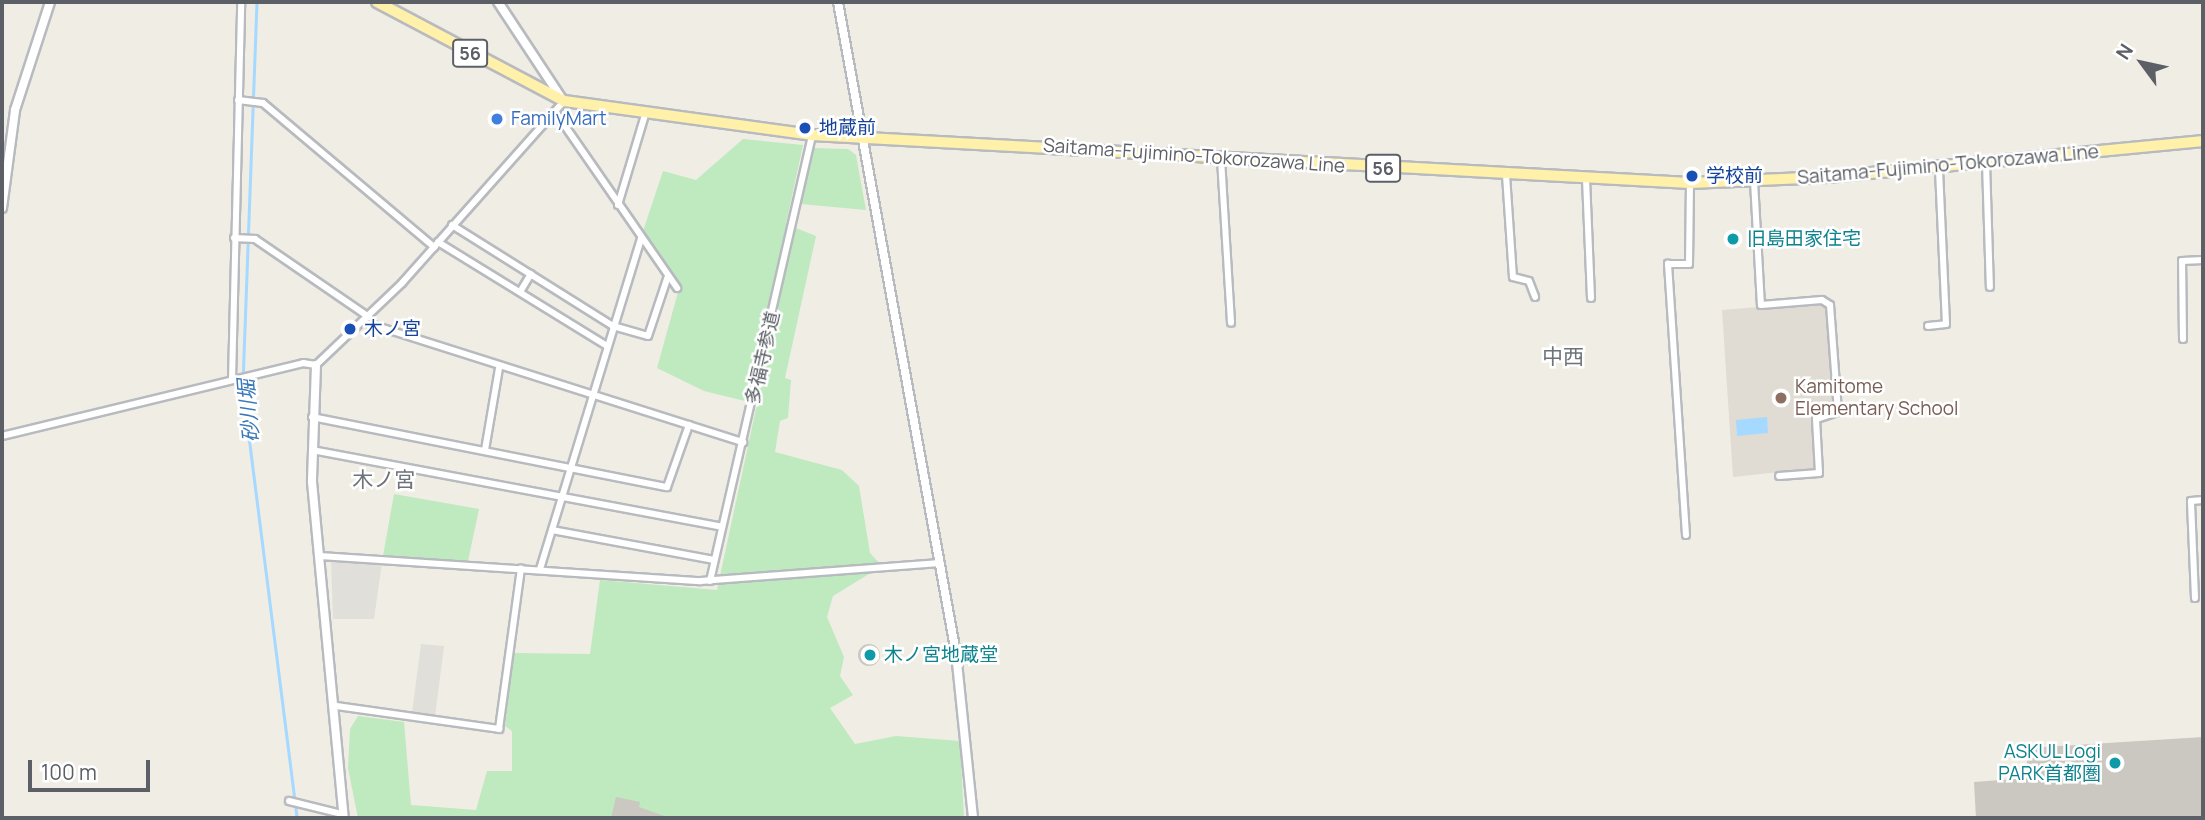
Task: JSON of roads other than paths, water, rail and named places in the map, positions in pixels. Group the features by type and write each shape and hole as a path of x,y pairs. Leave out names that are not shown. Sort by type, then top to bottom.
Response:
{"main road":[{"name":"Saitama-Fujimino-Tokorozawa Line","path":"377,2 564,101 645,115 812,135 1690,183 1754,181 1939,167 2203,141"}],"street":[{"path":"2,208 15,110 50,2"},
{"path":"233,379 241,2"},
{"path":"2,436 254,374 316,365 366,320 556,113 564,101 498,2"},
{"path":"838,2 940,563 967,730 973,818"},
{"path":"238,100 257,100 436,244 607,346"},
{"path":"556,113 677,288"},
{"path":"618,205 645,115"},
{"name":"多福寺参道","path":"710,581 812,135"},
{"path":"1221,159 1231,323"},
{"path":"1986,163 1990,286"},
{"path":"1927,326 1946,324 1939,167"},
{"path":"1506,175 1513,277 1529,281 1535,297"},
{"path":"1586,179 1591,298"},
{"path":"1754,181 1761,304 1822,300 1830,305 1838,412 1816,419 1819,473 1779,476"},
{"path":"1686,535 1668,264 1689,264 1690,183"},
{"path":"452,225 613,326 648,336 667,276"},
{"path":"235,238 253,239 366,320 499,368 592,393 743,442"},
{"path":"540,569 641,238"},
{"path":"2183,340 2182,261 2203,260"},
{"path":"520,292 531,274"},
{"path":"289,801 343,816 336,706 312,450 316,365"},
{"path":"485,450 499,368"},
{"path":"312,417 667,487 689,425"},
{"path":"312,450 722,527"},
{"path":"2194,598 2191,501 2203,500"},
{"path":"552,530 715,560"},
{"path":"320,556 710,581 940,563"},
{"path":"336,706 499,729 522,569"}],"water":[{"path":"1767,417 1768,433 1737,436 1736,420"}],"waterway":[{"name":"砂川堀","path":"257,2 243,389 297,818"}],"place":[{"name":"FamilyMart","path":"497,119"},
{"name":"地蔵前","path":"805,128"},
{"name":"学校前","path":"1692,176"},
{"name":"旧島田家住宅","path":"1733,239"},
{"name":"木ノ宮","path":"350,329"},
{"name":"Kamitome Elementary School","path":"1781,398"},
{"name":"木ノ宮地蔵堂","path":"870,655"},
{"name":"ASKUL Logi PARK首都圏","path":"2115,763"}],"district":[{"name":"中西","path":"1563,356"},
{"name":"木ノ宮","path":"384,479"}]}
